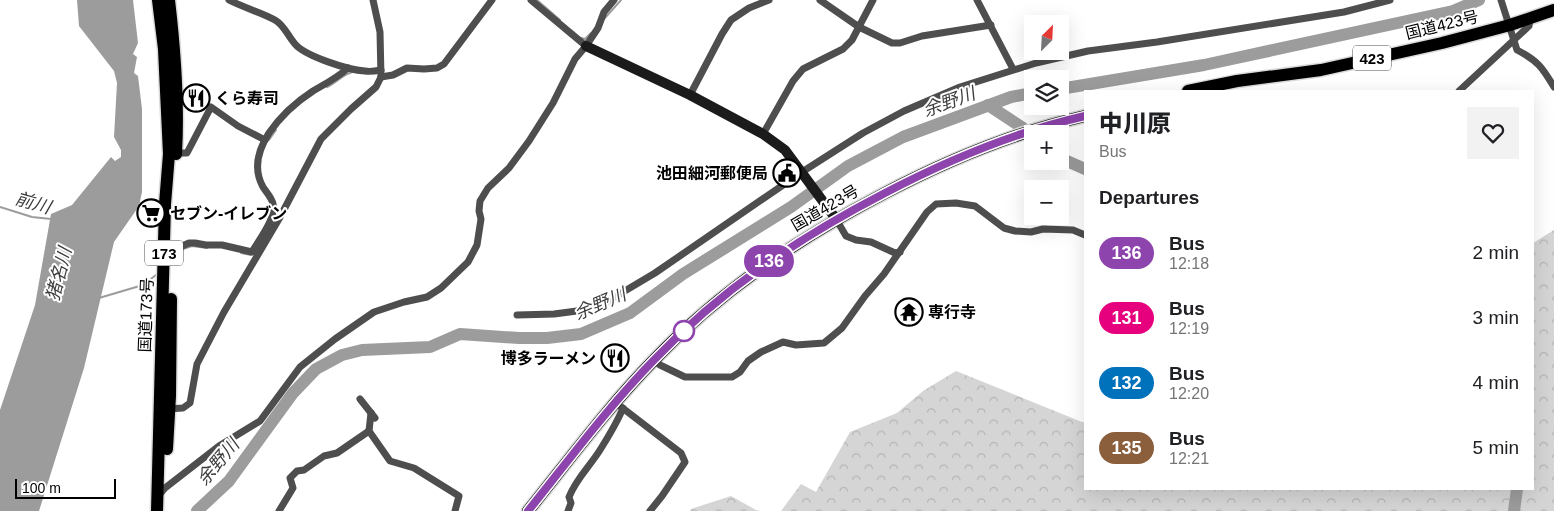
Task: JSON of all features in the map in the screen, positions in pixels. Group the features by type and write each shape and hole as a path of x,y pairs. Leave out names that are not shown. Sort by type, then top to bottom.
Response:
{"highway":[{"name":"国道173号","path":"158,0 173,154 173,250 162,503"},
{"name":"国道173号","path":"165,409 166,204 178,123 169,0"},
{"name":"国道423号","path":"1193,90 1238,81 1321,70 1442,43 1510,25 1554,10"},
{"name":"国道423号","path":"528,511 619,405 654,360 710,307 739,283 833,215 1002,140 1084,116"}],"street":[{"path":"229,0 275,20 284,27 295,44 307,54 348,68 392,75 406,68 437,68 444,64 492,0"},
{"path":"165,409 183,408 190,403 197,364 276,217 321,139 376,87 381,74 380,32 373,0"},
{"path":"531,0 586,46 690,95 763,134 785,150 833,215 846,236 856,240 871,242 895,253 900,252"},
{"path":"162,503 219,446 260,420 300,366 334,339 374,312 427,297 441,288 468,262 476,245 481,219 479,211 480,201 488,188 509,168 529,141 553,103 575,59 598,28 604,12 614,0"},
{"path":"690,95 731,20 749,8 769,0"},
{"path":"820,0 859,27 892,42 900,43 922,36 991,25"},
{"path":"763,134 793,81 803,69 843,49 852,40 873,0"},
{"path":"977,0 1013,69"},
{"path":"517,315 577,311 608,301 655,273 863,133 904,111 960,87 1013,69 1088,51 1344,12 1386,0"},
{"path":"1502,2 1517,50 1532,58 1542,68 1554,87"},
{"path":"1460,90 1529,26 1530,18"},
{"path":"173,250 189,243 195,243 222,245 252,252 276,217 273,204 260,182 257,166 258,153 279,120 295,104 311,92 339,77 348,68"},
{"path":"173,154 188,153 211,107 238,126 265,140"},
{"path":"654,360 660,366 685,377 732,377 740,372 748,361 761,352 783,342 796,344 824,343 842,328 900,252 927,212 936,204 956,203 975,206 1004,228 1015,231 1073,230 1084,235"},
{"path":"279,511 293,488 290,478 297,471 304,470 324,456 336,454 369,431 373,415 360,398"},
{"path":"568,511 571,504 569,497 573,487 600,450 618,420 619,405"},
{"path":"619,405 681,453 685,462 650,511"},
{"path":"369,431 390,462 414,468 459,496 455,511"}],"green space":[{"path":"1554,230 1554,511 781,511 801,484 816,492 850,432 897,413 923,391 956,371 1084,422 1084,490 1534,490 1534,242"},
{"path":"731,496 761,511 690,511 691,509"}],"water":[{"name":"猪名川","path":"77,0 133,0 138,43 133,54 137,57 134,73 138,76 142,109 142,192 139,206 114,242 84,368 39,511 0,511 0,410 35,305 51,214 72,205 111,157 115,161 121,157 121,150 114,137 117,83 114,71 79,26"}],"waterway":[{"path":"537,0 560,20"},
{"path":"604,19 621,0"},
{"name":"余野川","path":"1069,88 1204,65 1453,11 1479,0"},
{"path":"581,38 585,39 591,33"},
{"path":"327,87 353,72"},
{"name":"余野川","path":"197,511 229,481 293,393 316,369 342,355 362,350 430,347 460,334 519,338 547,338 581,334 630,313 683,274 791,207 848,166 903,137 1011,97 1024,95"},
{"path":"988,105 1023,128"},
{"path":"269,140 276,130"},
{"path":"1069,162 1084,169"},
{"name":"前川","path":"0,207 32,217 51,219"},
{"path":"183,249 192,246 207,248"},
{"path":"241,253 251,255"},
{"path":"99,298 143,285 156,275"},
{"path":"1514,511 1517,490"}],"bus line":[{"name":"136","path":"528,511 616,403 654,360 710,307 777,255 860,206 936,168 1002,140 1084,116"}],"place":[{"name":"くら寿司","path":"196,98"},
{"name":"池田細河郵便局","path":"787,173"},
{"name":"セブン-イレブン","path":"151,213"},
{"name":"専行寺","path":"909,312"},
{"name":"博多ラーメン","path":"615,358"}]}
